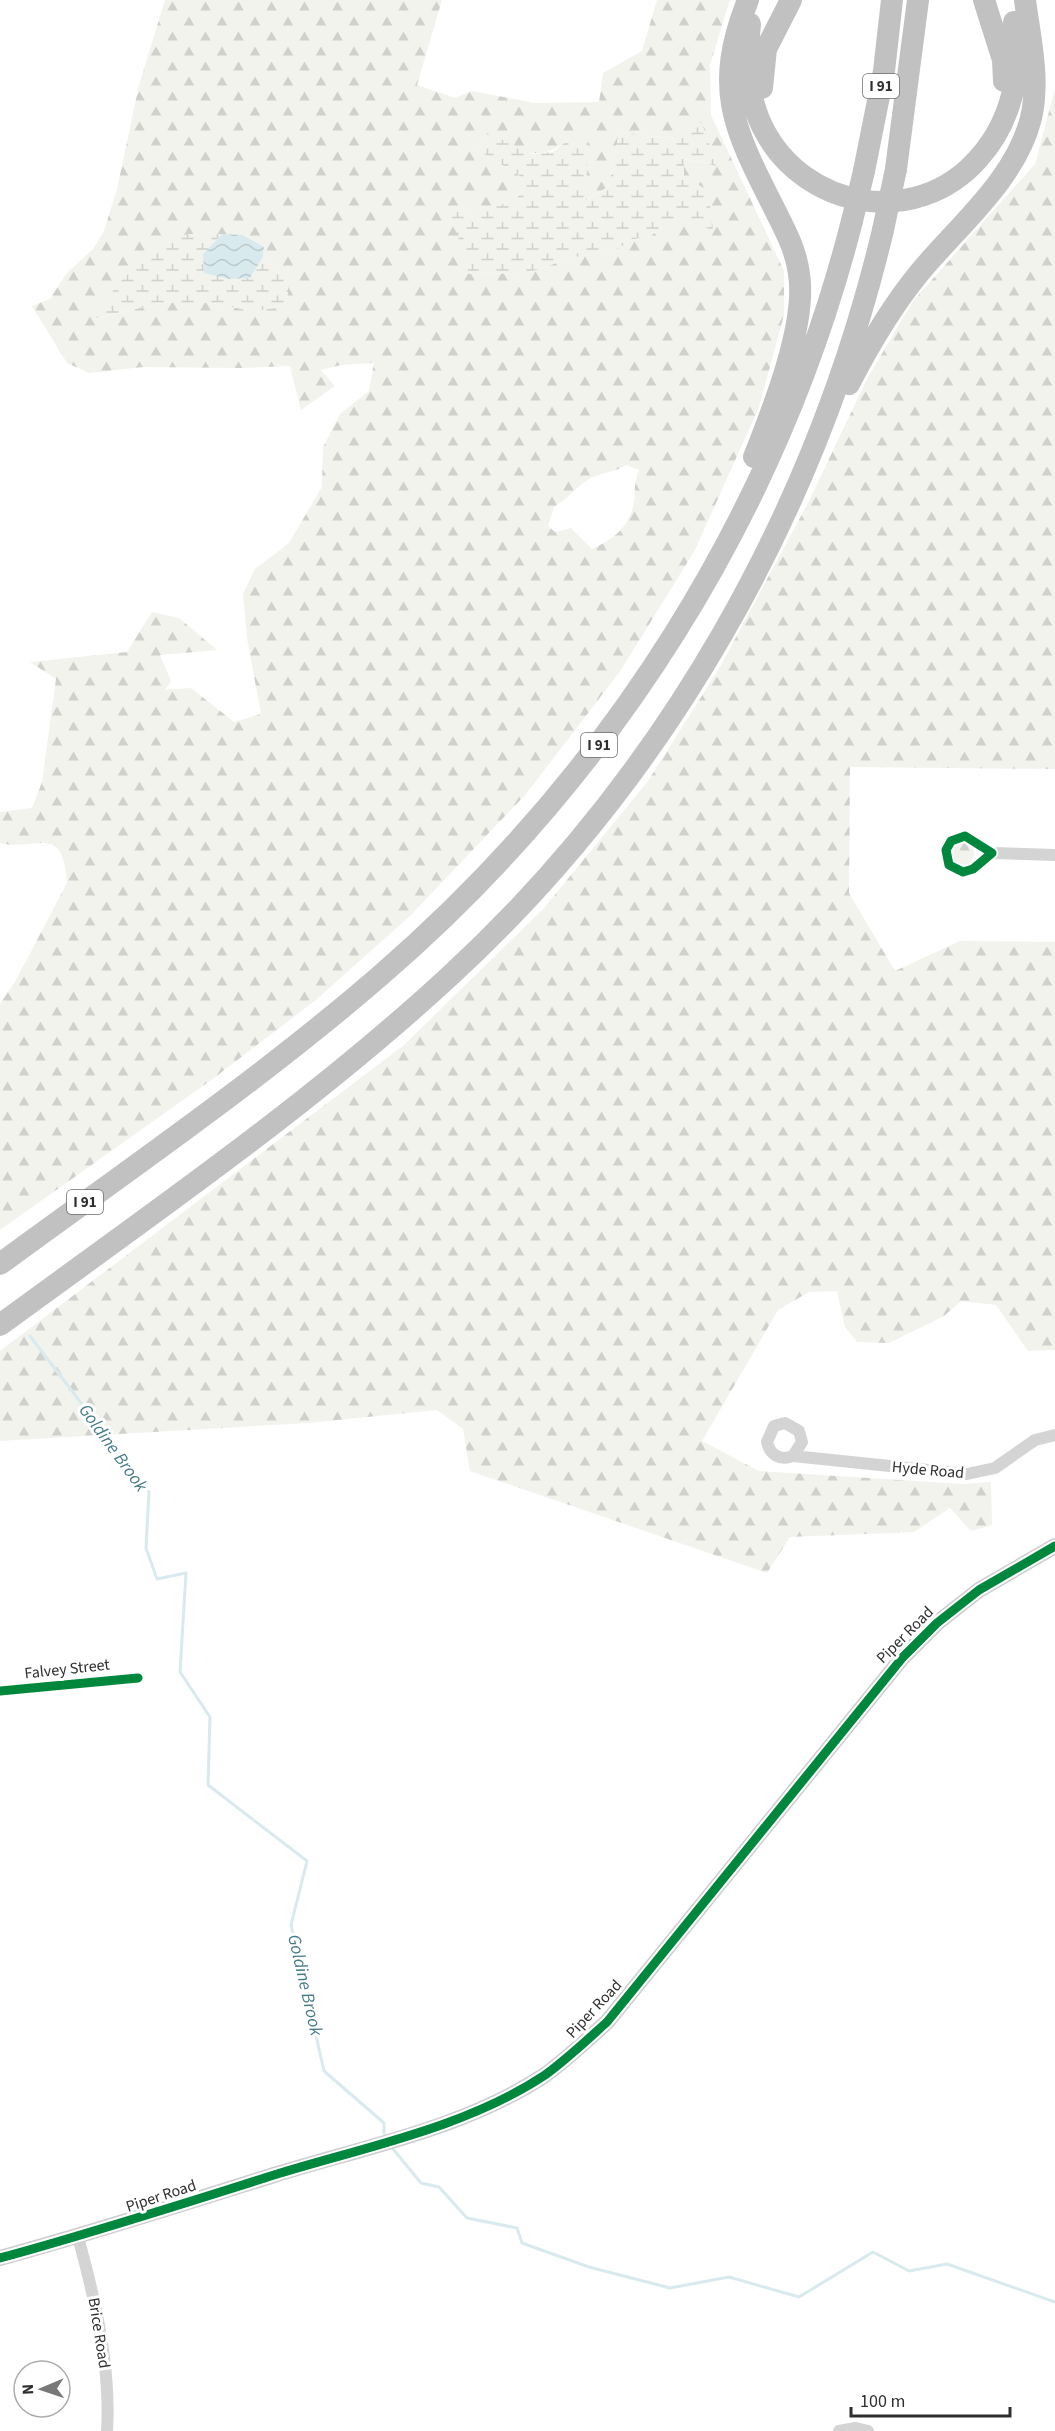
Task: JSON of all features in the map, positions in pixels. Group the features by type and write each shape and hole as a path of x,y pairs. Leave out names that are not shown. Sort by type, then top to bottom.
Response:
{"highway":[{"path":"700,593 771,410 800,306 800,281 793,250 744,149 731,112 730,66 736,34 748,0"},
{"path":"754,0 748,56 753,101 768,136 795,168 816,184 838,196 882,204 903,202 933,192 952,182 975,163 998,132 1013,90 1017,58 1012,0"},
{"path":"791,0 766,49 762,82 770,126 781,148 795,168"},
{"name":"I 91","path":"0,1264 286,1052 382,974 446,916 500,861 570,782 639,690 700,593 754,492 785,422 825,314 864,171 884,71 892,0"},
{"name":"I 91","path":"0,1325 339,1072 427,998 510,917 611,800 679,704 739,604 791,501 845,363 883,230 896,170 918,0"},
{"path":"975,163 995,131 1004,88 1003,60 984,0"},
{"path":"791,501 880,329 918,275 1007,170 1022,144 1031,118 1035,88 1025,0"}],"street":[{"path":"992,854 1055,855"},
{"name":"Hyde Road","path":"793,1456 967,1474 995,1468 1035,1440 1055,1436"},
{"name":"Piper Road","path":"0,2258 78,2237 454,2120 510,2095 559,2065 607,2022 903,1657 937,1623 979,1590 1055,1546"},
{"name":"Falvey Street","path":"0,1691 138,1678"},
{"name":"Brice Road","path":"78,2237 98,2320 107,2390 107,2431"},
{"path":"839,2431 856,2428 868,2431"}],"green space":[{"path":"165,0 442,0 417,85 455,98 472,91 535,103 599,102 603,73 642,51 657,0 730,0 710,65 711,115 784,271 784,315 759,407 695,550 621,670 526,794 410,916 317,999 214,1078 0,1230 0,1004 16,980 67,883 60,852 54,845 0,843 0,812 32,808 42,782 56,679 30,662 127,652 152,612 179,618 217,650 160,655 171,681 165,690 191,688 234,722 261,714 247,638 243,594 255,569 289,543 322,487 323,447 340,414 369,391 374,363 341,365 321,370 335,386 301,410 290,366 143,367 89,373 67,363 32,306 50,299 66,274 93,249 104,231 117,189 139,85","holes":["691,122 715,166 683,159 684,177 676,219 650,236 629,240 620,248 571,258 527,273 469,274 452,213 515,202 524,186 520,176 476,149 487,133 519,149 538,153 547,152 569,139 585,172 585,201 609,186 619,132 676,139","187,234 243,235 264,247 263,257 289,275 252,311 213,303 161,303 93,319","626,465 639,470 630,515 623,528 612,538 592,549 571,528 555,532 548,526 554,507 580,486 593,477"]},
{"path":"1055,89 1055,769 850,767 849,893 895,971 960,941 1055,942 1055,1350 1028,1351 996,1305 961,1301 944,1316 889,1343 857,1342 845,1327 837,1291 809,1292 778,1310 702,1441 759,1471 963,1484 991,1482 992,1525 971,1531 950,1508 914,1532 790,1537 767,1573 470,1471 463,1429 437,1410 307,1423 0,1441 0,1351 404,1045 544,908 648,781 720,667 808,503 867,379 913,301 1035,164"},
{"path":"691,122 702,123 716,166 684,159 684,177 708,190 713,230 676,219 650,236 629,240 620,248 571,258 527,273 469,274 451,213 515,202 524,186 520,176 476,149 487,133 533,154 553,152 569,139 588,135 586,201 609,186 619,132 675,139"},
{"path":"187,234 222,234 203,254 250,278 263,257 289,275 287,307 252,311 213,303 161,303 92,319 119,283 148,253"},
{"path":"963,843 971,846 974,854 971,862 963,865 955,862 952,854 955,846"}],"water":[{"path":"222,234 243,235 264,247 263,257 250,278 229,279 204,273 203,254"}],"waterway":[{"name":"Goldine Brook","path":"30,1336 149,1492 146,1548 157,1579 186,1573 180,1672 210,1717 208,1785 307,1861 291,1925 324,2071 384,2123 384,2133"},
{"name":"Goldine Brook","path":"393,2149 421,2183 439,2187 467,2218 517,2228 522,2243 589,2267 670,2288 729,2277 799,2297 873,2252 909,2271 947,2264 1055,2302"}],"cycle path":[{"path":"965,836 992,853 973,869 963,872 949,865 946,850 951,841 965,836"},
{"path":"0,2258 448,2123 482,2109 545,2075 607,2022 903,1657 937,1623 979,1590 1055,1546"},
{"path":"0,1691 138,1678"}]}
